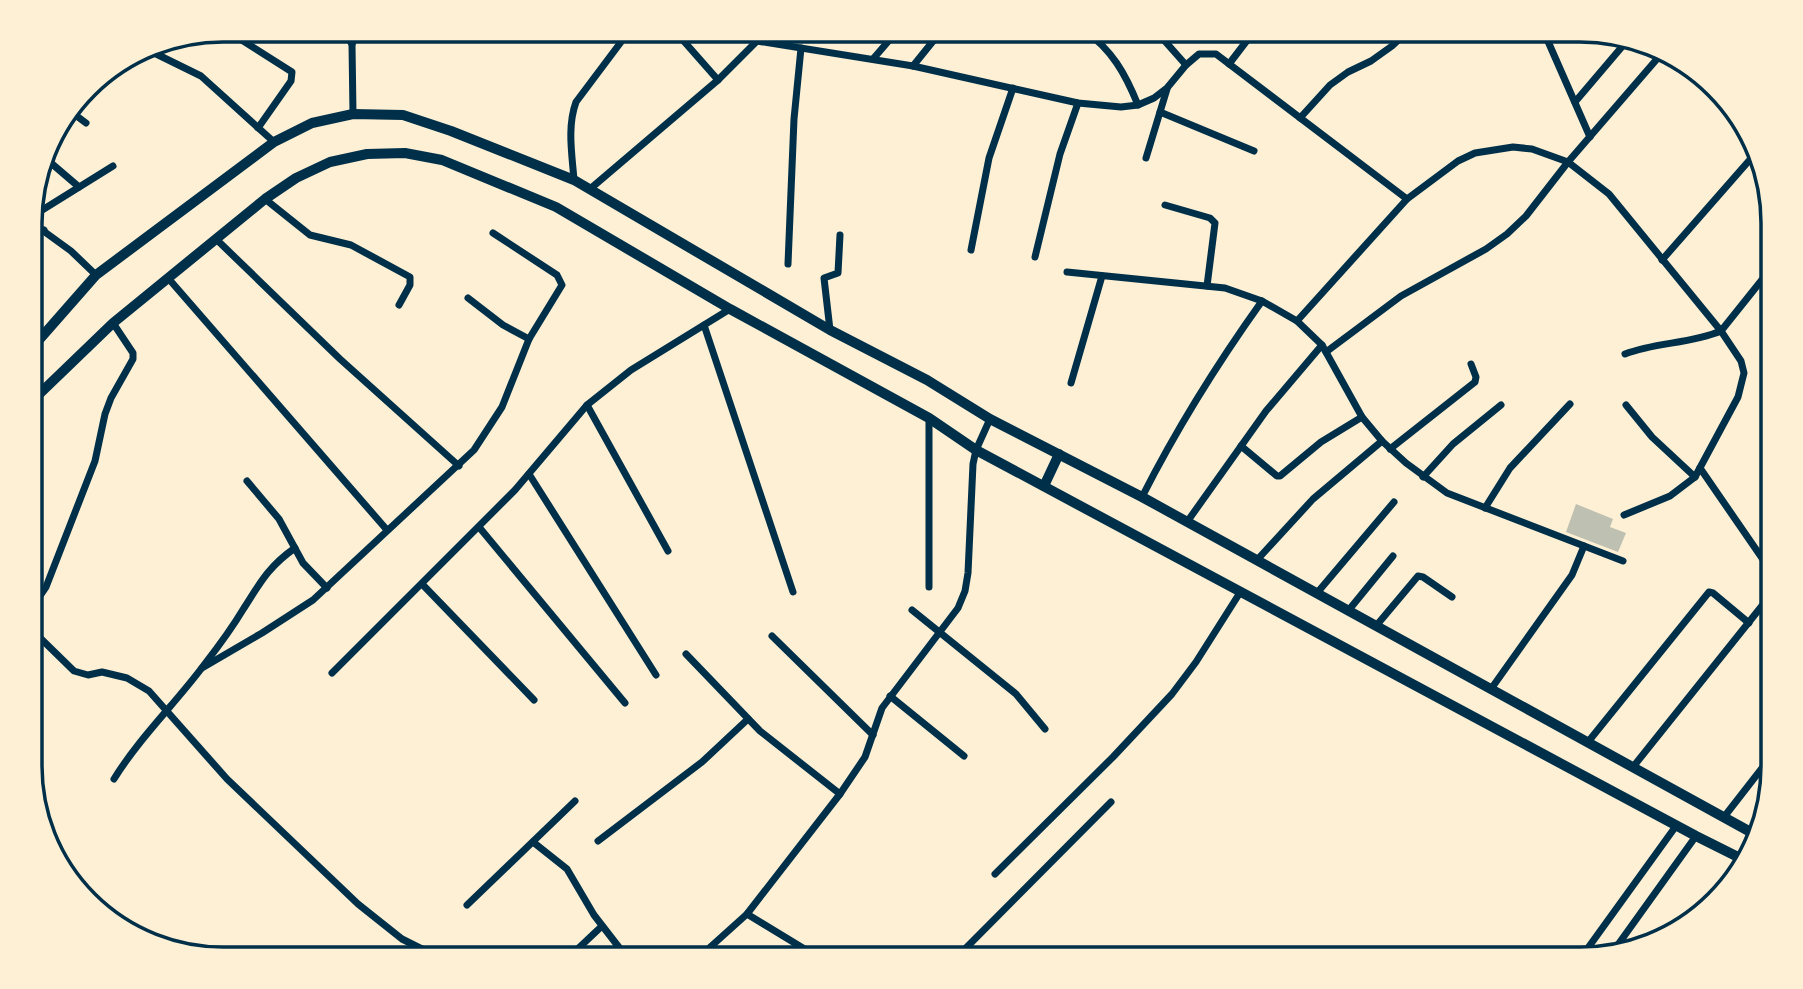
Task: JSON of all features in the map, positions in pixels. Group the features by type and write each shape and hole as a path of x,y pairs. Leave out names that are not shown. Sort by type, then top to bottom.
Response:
{"street":[{"path":"245,42 292,72 291,81 258,128"},
{"path":"574,180 571,128 576,102 622,42"},
{"path":"685,42 718,80"},
{"path":"590,189 718,80 755,42"},
{"path":"768,42 913,66 1078,103 1121,107 1138,105 1154,98 1199,54 1216,54 1407,199"},
{"path":"873,60 888,42"},
{"path":"913,66 932,42"},
{"path":"1099,42 1118,61 1138,105"},
{"path":"1166,42 1186,65"},
{"path":"1229,64 1244,42"},
{"path":"1300,118 1329,85 1371,61 1396,42"},
{"path":"1550,42 1590,137"},
{"path":"352,44 353,114"},
{"path":"1575,102 1622,47"},
{"path":"788,264 794,119 802,48"},
{"path":"158,54 201,76 274,142"},
{"path":"1188,522 1241,446 1324,348 1401,296 1507,234 1657,59"},
{"path":"971,250 989,158 1013,88"},
{"path":"1146,158 1167,88"},
{"path":"1035,257 1060,154 1078,103"},
{"path":"1160,112 1254,151"},
{"path":"42,336 96,275 274,142 312,123 353,114 403,116 452,131 574,180 830,330 927,380 990,419 1142,497 1748,831"},
{"path":"77,116 86,123"},
{"path":"1297,321 1407,199 1458,161 1494,148 1532,149 1568,162 1609,194 1720,331 1741,361 1744,373 1742,386 1695,477 1670,496 1624,514"},
{"path":"42,391 113,323 265,199 307,172 330,162 367,154 405,153 442,160 556,207 730,309 929,418 976,450 1736,856"},
{"path":"1662,260 1749,160"},
{"path":"52,164 79,187"},
{"path":"42,212 113,166"},
{"path":"265,199 310,235 351,245 410,277 410,285 399,305"},
{"path":"1166,205 1210,218 1215,223 1207,286"},
{"path":"44,230 96,275"},
{"path":"202,668 288,618 327,588 387,530 459,467 474,450 502,407 529,339 561,291 561,280 493,233"},
{"path":"830,330 824,278 838,273 840,235"},
{"path":"216,239 340,359 459,467"},
{"path":"1067,272 1225,288 1262,301 1297,321 1324,348 1362,417 1390,449 1423,477 1447,493 1623,561"},
{"path":"1071,383 1102,276"},
{"path":"168,278 387,530"},
{"path":"1625,354 1709,336 1720,331 1761,281"},
{"path":"468,298 529,339"},
{"path":"1142,497 1183,420 1262,301"},
{"path":"332,673 479,527 529,474 587,405 631,370 730,309"},
{"path":"42,593 95,461 111,398 133,359 133,353 113,323"},
{"path":"704,325 793,592"},
{"path":"1390,449 1475,382 1471,364"},
{"path":"1485,508 1510,468 1570,404"},
{"path":"587,405 668,551"},
{"path":"1423,477 1453,444 1501,405"},
{"path":"1626,405 1652,437 1695,477"},
{"path":"1241,446 1280,476 1321,442 1362,417"},
{"path":"929,418 929,587"},
{"path":"710,947 747,914 840,794 865,757 879,714 890,696 958,608 968,573 973,464 976,450 990,419"},
{"path":"1257,560 1313,499 1382,441"},
{"path":"1044,486 1059,454"},
{"path":"1700,468 1761,556"},
{"path":"529,474 656,676"},
{"path":"247,481 279,519 303,563 327,588"},
{"path":"1317,593 1394,502"},
{"path":"479,527 625,703"},
{"path":"1491,689 1572,575 1584,546"},
{"path":"114,779 138,743 202,668 238,618 264,575 295,548"},
{"path":"1348,611 1393,556"},
{"path":"1376,626 1418,576 1452,597"},
{"path":"422,584 534,700"},
{"path":"995,874 1113,757 1172,694 1241,592"},
{"path":"1588,742 1709,592 1749,622"},
{"path":"1633,767 1761,607"},
{"path":"912,610 1016,694 1045,730"},
{"path":"772,636 873,735"},
{"path":"42,640 74,671 88,675 102,672 127,678 149,691 227,779 379,923 418,947"},
{"path":"686,654 748,719 800,765 840,794"},
{"path":"890,696 964,756"},
{"path":"598,841 702,762 748,719"},
{"path":"1724,817 1761,770"},
{"path":"467,905 575,801"},
{"path":"967,947 1111,802"},
{"path":"1589,947 1676,826"},
{"path":"1619,943 1696,836"},
{"path":"533,842 567,869 602,926 619,947"},
{"path":"747,914 801,947"},
{"path":"580,947 602,926"}],"building":[{"path":"1576,504 1613,519 1610,527 1626,533 1618,552 1566,532"}]}
